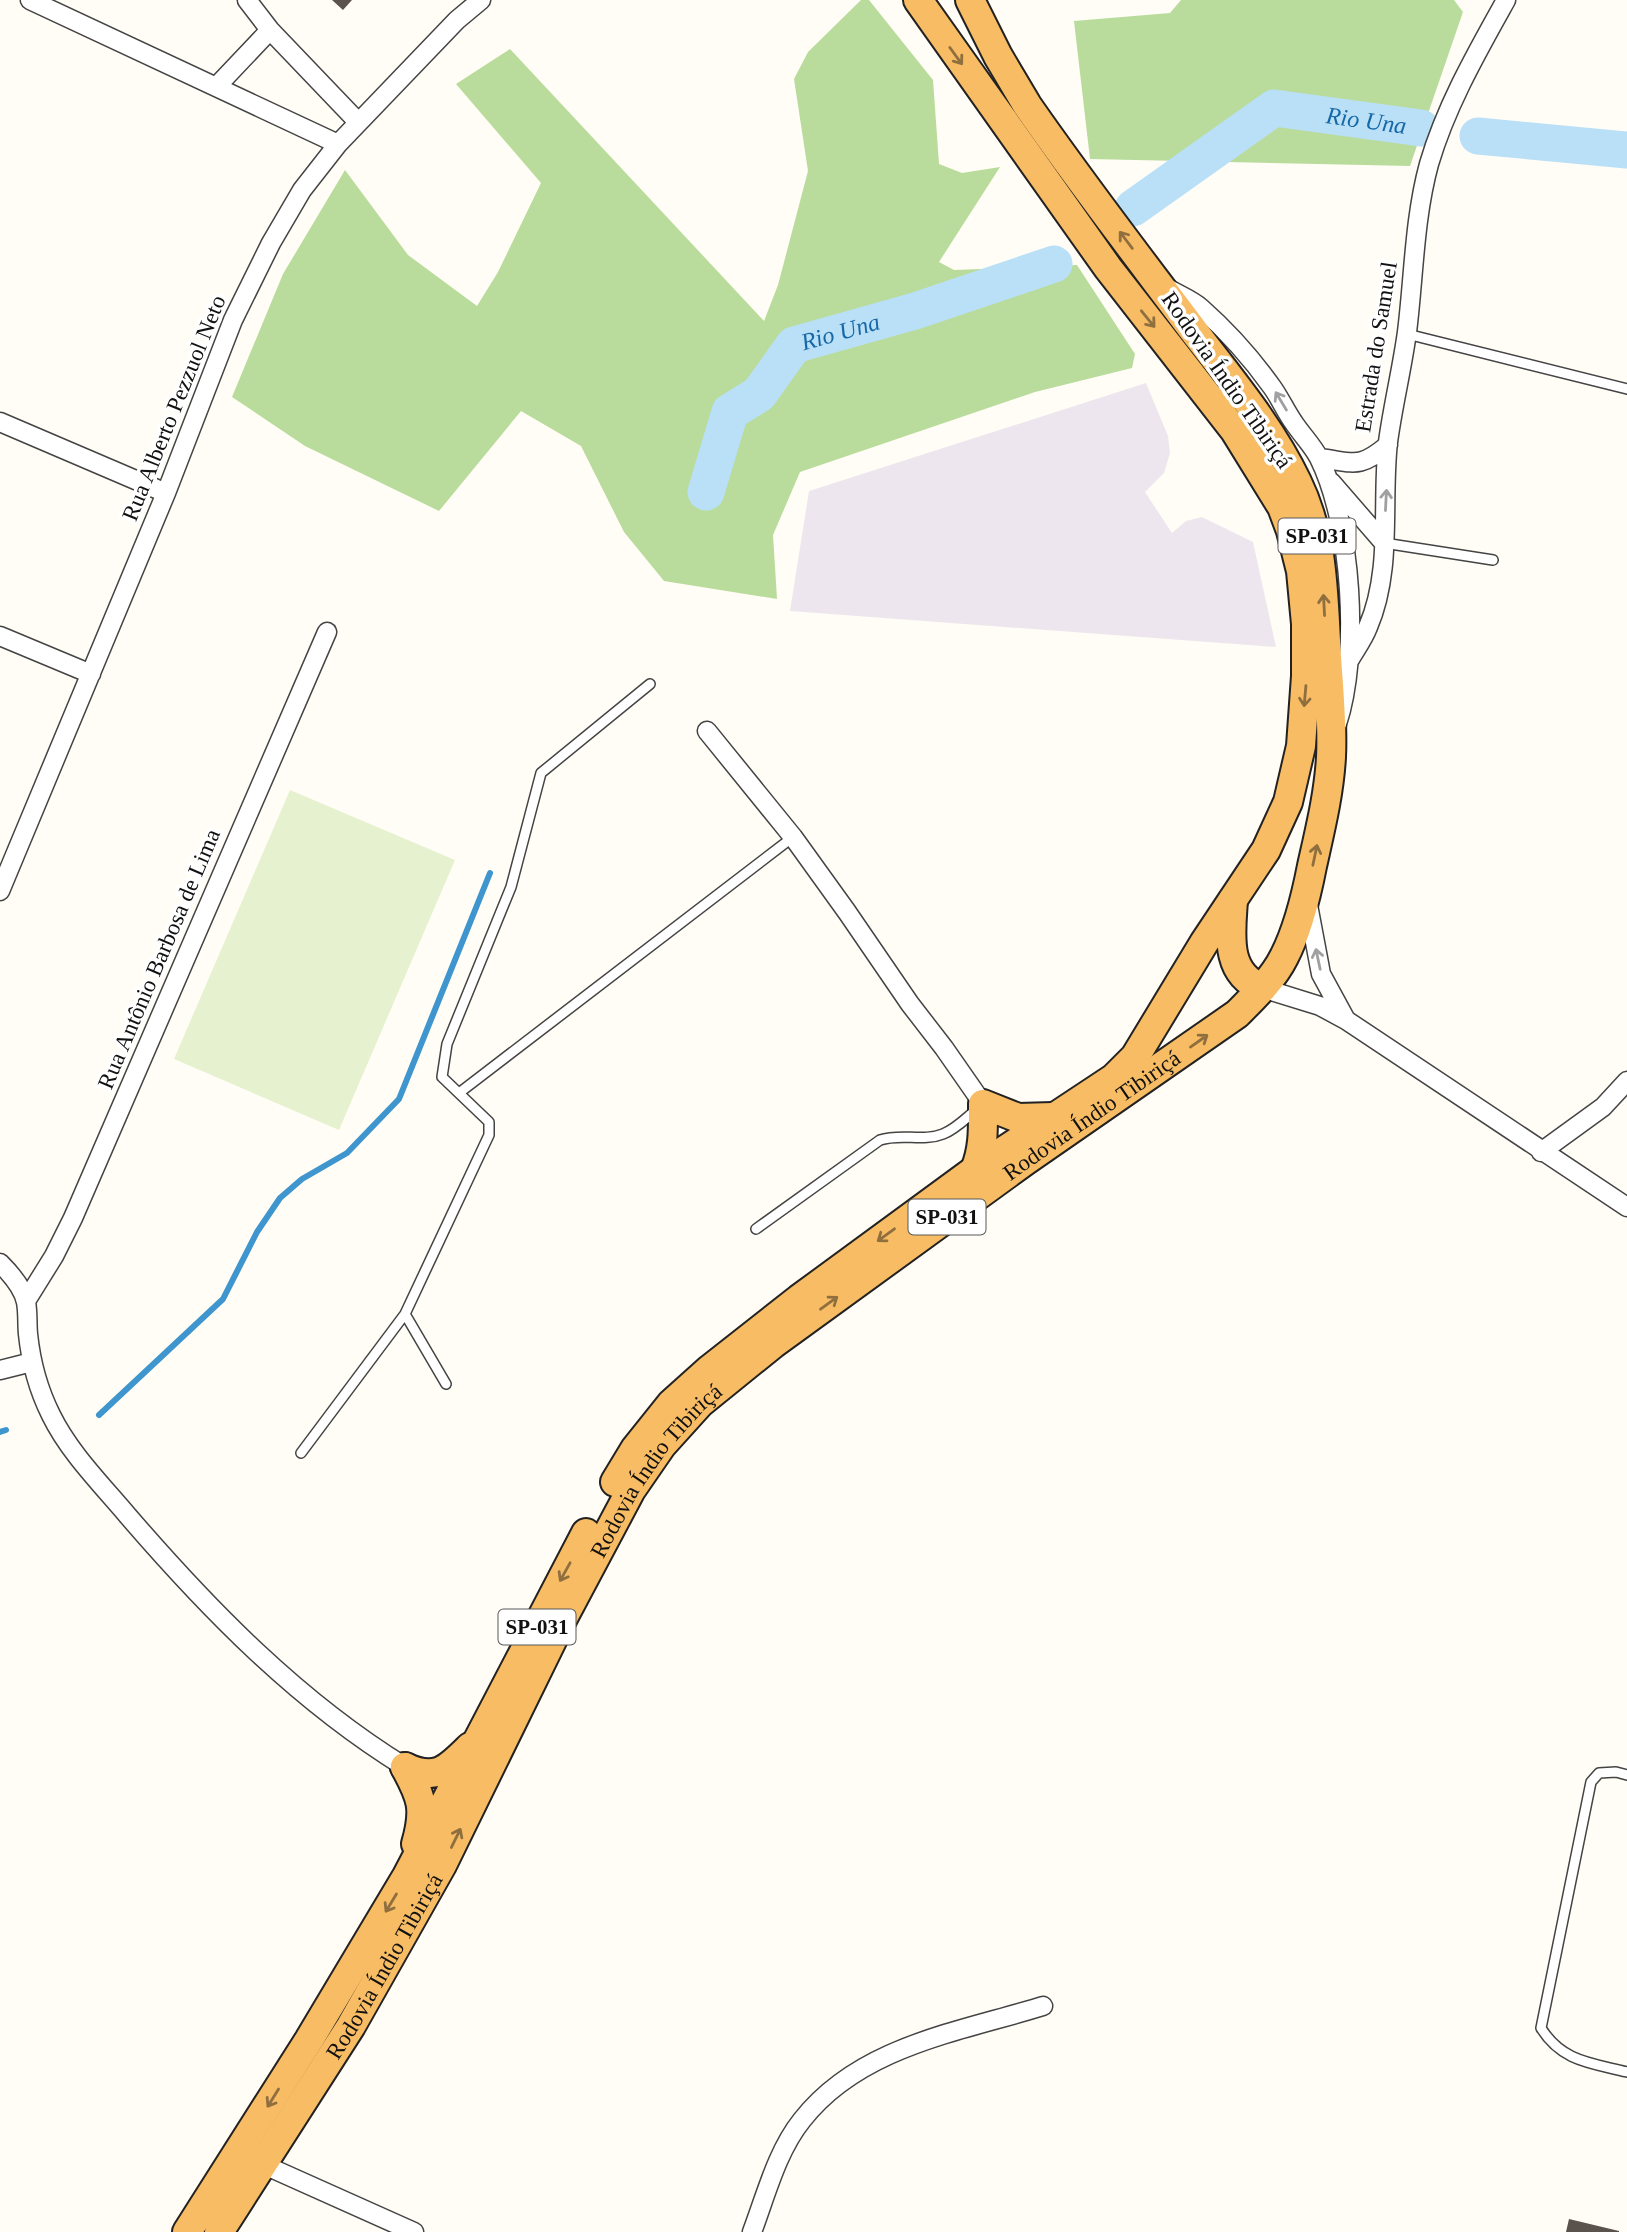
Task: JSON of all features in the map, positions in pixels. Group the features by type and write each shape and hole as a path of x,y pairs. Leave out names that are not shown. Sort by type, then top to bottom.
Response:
{"highway":[{"name":"Rodovia Índio Tibiriçá","path":"187,2232 309,2040 407,1876 497,1707 555,1590 635,1449 671,1404 710,1369 799,1299 975,1170 1114,1078 1135,1057 1233,897 1266,850 1287,802 1301,746 1306,676 1306,624 1301,571 1291,531 1272,489 1235,431 1108,268 918,0"},
{"name":"Rodovia Índio Tibiriçá","path":"219,2232 351,2026 442,1865 563,1618 631,1490 662,1445 699,1403 774,1344 1026,1161 1237,1014 1262,988 1284,958 1306,893 1327,799 1331,742 1320,552 1311,513 1296,478 1244,397 1027,105 998,56 970,0"},
{"path":"1233,897 1230,938 1233,956 1239,971 1251,984 1262,988"},
{"path":"975,1170 983,1138 983,1104 1018,1118 1056,1117"},
{"path":"405,1767 419,1774 430,1775 452,1765 471,1746 497,1707"},
{"path":"405,1767 419,1792 423,1807 422,1821 407,1876"}],"street":[{"path":"30,0 338,144"},
{"path":"247,0 270,30 358,122"},
{"name":"Rua Alberto Pezzuol Neto","path":"0,891 8,851 91,674 166,493 233,320 271,243 302,190 338,144 457,20 481,0"},
{"name":"Estrada do Samuel","path":"1319,458 1358,463 1371,459 1388,445 1407,334 1418,207 1447,115 1506,0"},
{"path":"217,86 270,30"},
{"path":"1157,282 1199,306 1223,330 1272,387 1319,458 1344,545 1350,600 1350,659 1344,703 1331,742"},
{"path":"0,422 166,493"},
{"path":"1350,659 1368,627 1377,597 1384,543 1388,445"},
{"path":"1326,477 1384,543"},
{"name":"Rua Antônio Barbosa de Lima","path":"26,1301 74,1218 327,632"},
{"path":"0,636 91,674"},
{"path":"707,731 793,837 983,1104"},
{"path":"1306,893 1321,974 1346,1020"},
{"path":"1262,988 1320,1006 1346,1020 1627,1207"},
{"path":"1541,1152 1603,1107 1627,1080"},
{"path":"0,1263 14,1279 26,1301 32,1362 38,1388 52,1418 78,1455 175,1571 262,1658 325,1711 374,1748 405,1767"},
{"path":"0,1370 32,1362"},
{"path":"752,2232 777,2165 800,2122 831,2087 884,2055 1044,2006"},
{"path":"262,2164 414,2232"}],"lane":[{"path":"1407,334 1627,389"},
{"path":"1384,543 1493,560"},
{"path":"301,1453 405,1314 489,1135 489,1122 442,1077 447,1044 511,887 541,772 650,684"},
{"path":"459,1093 793,837"},
{"path":"756,1229 880,1140 943,1134 983,1104"},
{"path":"405,1314 446,1384"},
{"path":"1627,1775 1616,1772 1599,1773 1591,1782 1541,2028 1552,2045 1577,2060 1627,2073"}],"shaded area":[{"path":"1146,383 1168,436 1170,453 1164,473 1145,492 1172,533 1186,521 1202,517 1253,542 1276,647 790,611 809,491"}],"green space":[{"path":"861,0 869,0 933,80 939,164 962,173 1000,167 939,262 954,270 1077,265 1135,354 1132,368 1035,392 800,472 773,535 777,599 664,581 624,532 581,446 521,411 439,511 305,446 232,397 283,274 345,170 408,255 477,306 498,272 541,183 456,84 510,49 764,321 778,285 808,171 794,79 808,52"},
{"path":"1181,0 1454,0 1463,12 1410,166 1090,159 1074,21 1170,13"},
{"path":"290,790 455,860 339,1130 174,1059"}],"building":[{"path":"332,0 352,0 343,10"},
{"path":"1569,2219 1619,2231 1619,2232 1566,2232"}],"waterway":[{"name":"Rio Una","path":"1133,208 1274,108 1421,128"},
{"name":"Rio Una","path":"1478,136 1627,150"},
{"name":"Rio Una","path":"706,492 730,412 759,394 794,345 915,311 1054,264"},
{"path":"99,1415 223,1299 257,1232 280,1198 302,1179 347,1153 399,1099 490,873"},
{"path":"0,1432 6,1430"}]}
